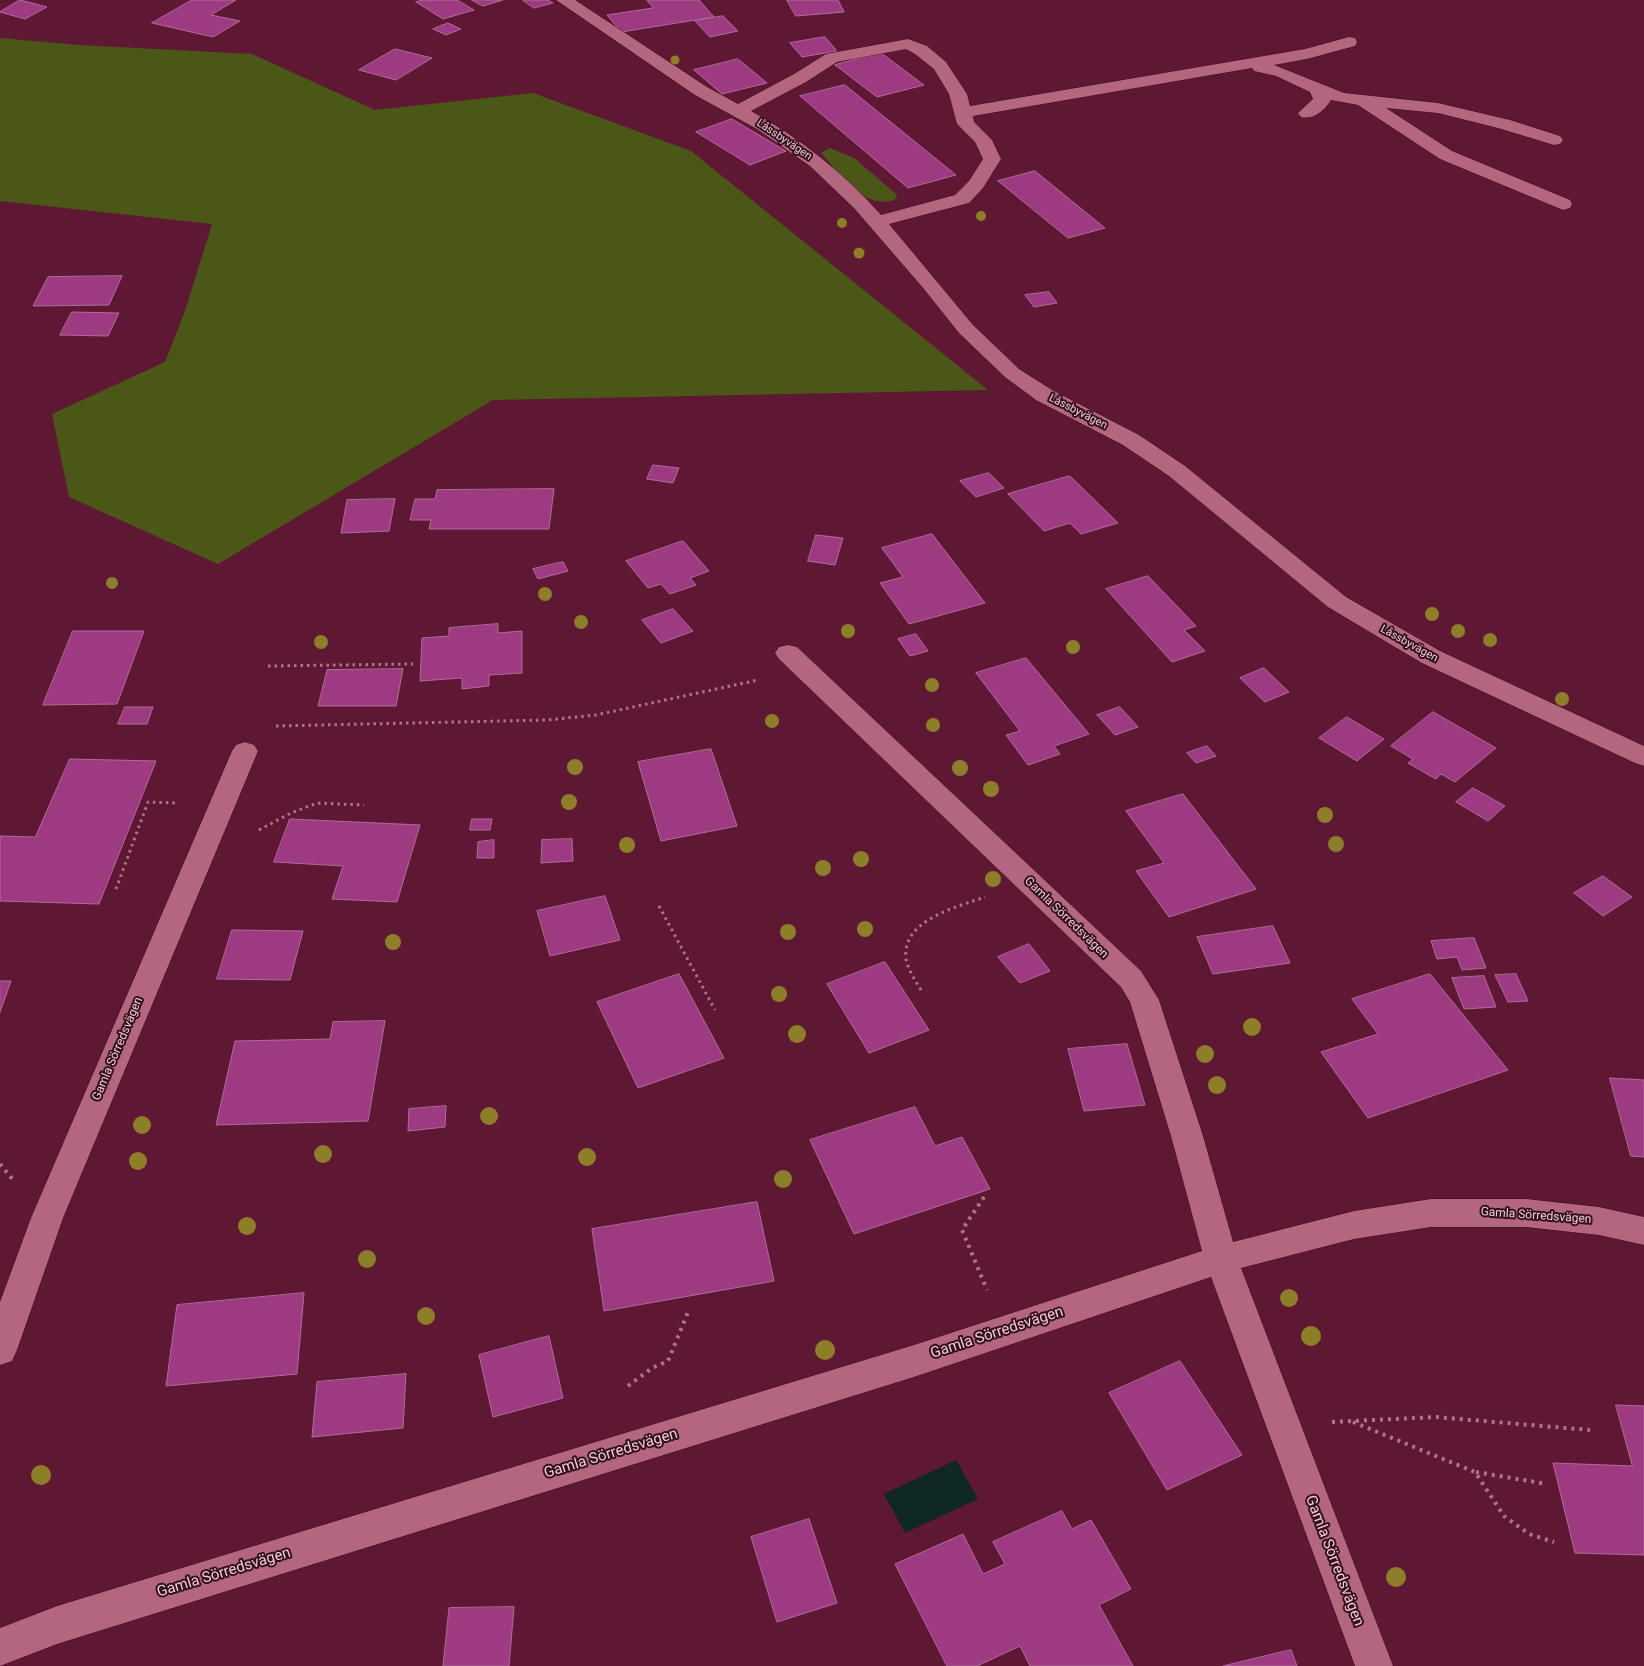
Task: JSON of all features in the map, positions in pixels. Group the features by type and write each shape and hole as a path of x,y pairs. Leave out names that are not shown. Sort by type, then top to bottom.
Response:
{"street":[{"name":"Låssbyvägen","path":"564,0 701,91 763,125 816,162 839,182 876,222 931,284 966,329 1012,373 1044,395 1106,426 1178,471 1337,602 1431,657 1644,757"},
{"path":"963,112 1307,54 1350,42"},
{"path":"738,111 800,78 832,58 908,44 921,50 940,66 958,94 966,124 983,140 992,159 976,184 962,199 876,222"},
{"path":"1238,66 1269,68 1282,71 1329,95 1358,100 1438,108 1504,124 1554,140"},
{"path":"1307,113 1316,108 1322,100 1318,89"},
{"path":"1358,100 1388,116 1446,155 1563,204"},
{"name":"Gamla Sörredsvägen","path":"797,661 1131,979 1144,1000 1187,1136 1222,1259 1282,1426 1374,1666"},
{"name":"Gamla Sörredsvägen","path":"0,1350 47,1218 245,751"},
{"name":"Gamla Sörredsvägen","path":"0,1647 57,1625 914,1361 1222,1259 1354,1225 1431,1213 1526,1213 1599,1221 1644,1231"}],"path":[{"path":"270,726 547,720 596,715 797,661"},
{"path":"268,666 414,664"},
{"path":"116,889 148,802 223,803"},
{"path":"206,844 231,845 291,813 317,803 364,806"},
{"path":"921,990 905,957 905,946 910,934 933,918 1028,881"},
{"path":"659,906 715,1010"},
{"path":"984,1197 962,1230 1004,1330"},
{"path":"628,1386 652,1368 668,1361 688,1312"},
{"path":"1282,1426 1436,1417 1590,1430"},
{"path":"1351,1421 1475,1472 1547,1484"},
{"path":"1475,1472 1504,1516 1529,1534 1554,1542"}],"green space":[{"path":"0,38 79,45 252,54 375,110 533,93 691,151 988,390 493,400 218,564 69,497 52,414 165,362 185,311 212,224 0,201"},
{"path":"830,148 854,158 897,195 895,200 883,202 872,200 853,188 821,153"}],"shaded area":[{"path":"956,1460 978,1499 905,1533 884,1494"}],"building":[{"path":"20,0 47,7 25,19 0,12"},
{"path":"192,0 236,0 211,15 240,21 213,37 152,23"},
{"path":"424,0 457,0 474,10 443,19 416,2"},
{"path":"472,0 503,0 483,6"},
{"path":"523,0 548,0 553,3 534,8"},
{"path":"647,0 699,0 714,17 621,32 607,15 653,8"},
{"path":"787,0 838,0 844,12 796,16"},
{"path":"723,16 738,31 710,37 695,21"},
{"path":"448,23 461,29 446,35 433,29"},
{"path":"825,37 837,51 802,57 790,43"},
{"path":"395,49 432,58 396,80 359,70"},
{"path":"881,53 924,85 877,97 835,65"},
{"path":"738,59 767,83 722,94 694,70"},
{"path":"845,85 956,175 908,188 800,96"},
{"path":"732,119 786,151 750,165 696,132"},
{"path":"1035,171 1105,228 1068,238 998,181"},
{"path":"122,276 109,305 33,306 48,277"},
{"path":"1049,292 1057,303 1034,307 1025,295"},
{"path":"72,312 119,313 108,336 60,335"},
{"path":"653,465 679,468 673,483 647,479"},
{"path":"989,473 1004,488 976,497 960,481"},
{"path":"1070,476 1118,523 1081,534 1070,523 1044,531 1008,494"},
{"path":"554,489 549,529 429,529 431,520 410,520 415,499 435,499 437,490"},
{"path":"395,499 389,531 341,533 347,500"},
{"path":"932,534 985,603 909,624 880,583 903,577 882,548"},
{"path":"816,535 843,538 835,565 808,561"},
{"path":"683,541 709,571 690,578 696,585 670,594 661,584 648,588 626,561"},
{"path":"563,562 568,571 538,579 533,569"},
{"path":"1148,576 1196,626 1184,630 1205,651 1172,662 1106,589"},
{"path":"673,609 693,631 661,643 642,620"},
{"path":"498,624 498,633 522,631 522,673 489,675 489,686 462,689 462,678 420,681 422,638 449,636 449,628"},
{"path":"73,631 144,631 117,704 43,705"},
{"path":"916,634 928,651 910,656 898,639"},
{"path":"1026,658 1089,734 1054,746 1060,754 1028,765 1006,735 1020,731 976,673"},
{"path":"1264,668 1289,692 1265,702 1240,678"},
{"path":"403,669 396,706 318,706 327,670"},
{"path":"125,707 153,707 147,724 118,724"},
{"path":"1120,707 1138,727 1115,735 1097,715"},
{"path":"1433,712 1496,748 1455,782 1441,774 1436,779 1408,763 1413,759 1391,746"},
{"path":"1347,717 1384,739 1357,761 1319,738"},
{"path":"1207,746 1216,756 1196,763 1187,753"},
{"path":"711,749 737,826 661,841 638,762"},
{"path":"70,759 156,761 99,904 0,901 0,836 35,837"},
{"path":"1473,788 1505,806 1488,821 1456,802"},
{"path":"1183,794 1256,889 1169,917 1136,871 1164,863 1126,811"},
{"path":"290,819 420,825 397,902 332,899 343,866 274,862"},
{"path":"472,819 492,819 490,830 470,830"},
{"path":"572,839 573,861 541,863 542,840"},
{"path":"494,840 494,858 477,858 478,842"},
{"path":"1603,876 1632,897 1603,916 1574,893"},
{"path":"605,896 620,940 550,956 537,911"},
{"path":"1273,926 1290,963 1213,974 1197,937"},
{"path":"232,930 303,931 290,980 217,979"},
{"path":"1474,938 1486,968 1462,970 1457,957 1437,959 1431,941"},
{"path":"1029,944 1050,971 1020,983 998,957"},
{"path":"885,962 929,1030 869,1053 827,984"},
{"path":"679,974 724,1058 638,1088 597,1002"},
{"path":"1430,974 1508,1070 1368,1118 1321,1052 1378,1034 1352,999"},
{"path":"1516,974 1528,1001 1508,1002 1495,975"},
{"path":"1484,976 1496,1007 1464,1009 1452,978"},
{"path":"0,981 11,981 0,1012"},
{"path":"385,1021 368,1121 216,1125 235,1041 330,1039 333,1022"},
{"path":"1127,1044 1145,1105 1084,1111 1068,1049"},
{"path":"1610,1078 1644,1080 1644,1157 1631,1156"},
{"path":"446,1106 445,1127 408,1131 409,1109"},
{"path":"915,1107 935,1146 962,1137 990,1189 854,1234 810,1140"},
{"path":"757,1202 774,1281 604,1311 592,1229"},
{"path":"304,1293 297,1374 166,1386 177,1305"},
{"path":"549,1336 563,1398 493,1417 479,1355"},
{"path":"1180,1361 1242,1455 1167,1490 1109,1393"},
{"path":"406,1374 403,1428 312,1437 317,1382"},
{"path":"1616,1405 1644,1406 1644,1555 1575,1553 1553,1463 1632,1466"},
{"path":"1062,1511 1072,1529 1091,1520 1131,1589 1099,1605 1133,1666 1030,1666 1020,1646 977,1666 947,1666 895,1564 963,1534 983,1574 1005,1564 993,1542"},
{"path":"809,1519 837,1603 777,1622 751,1537"},
{"path":"514,1607 509,1666 443,1666 449,1608"},
{"path":"1291,1650 1297,1666 1223,1666"}]}
